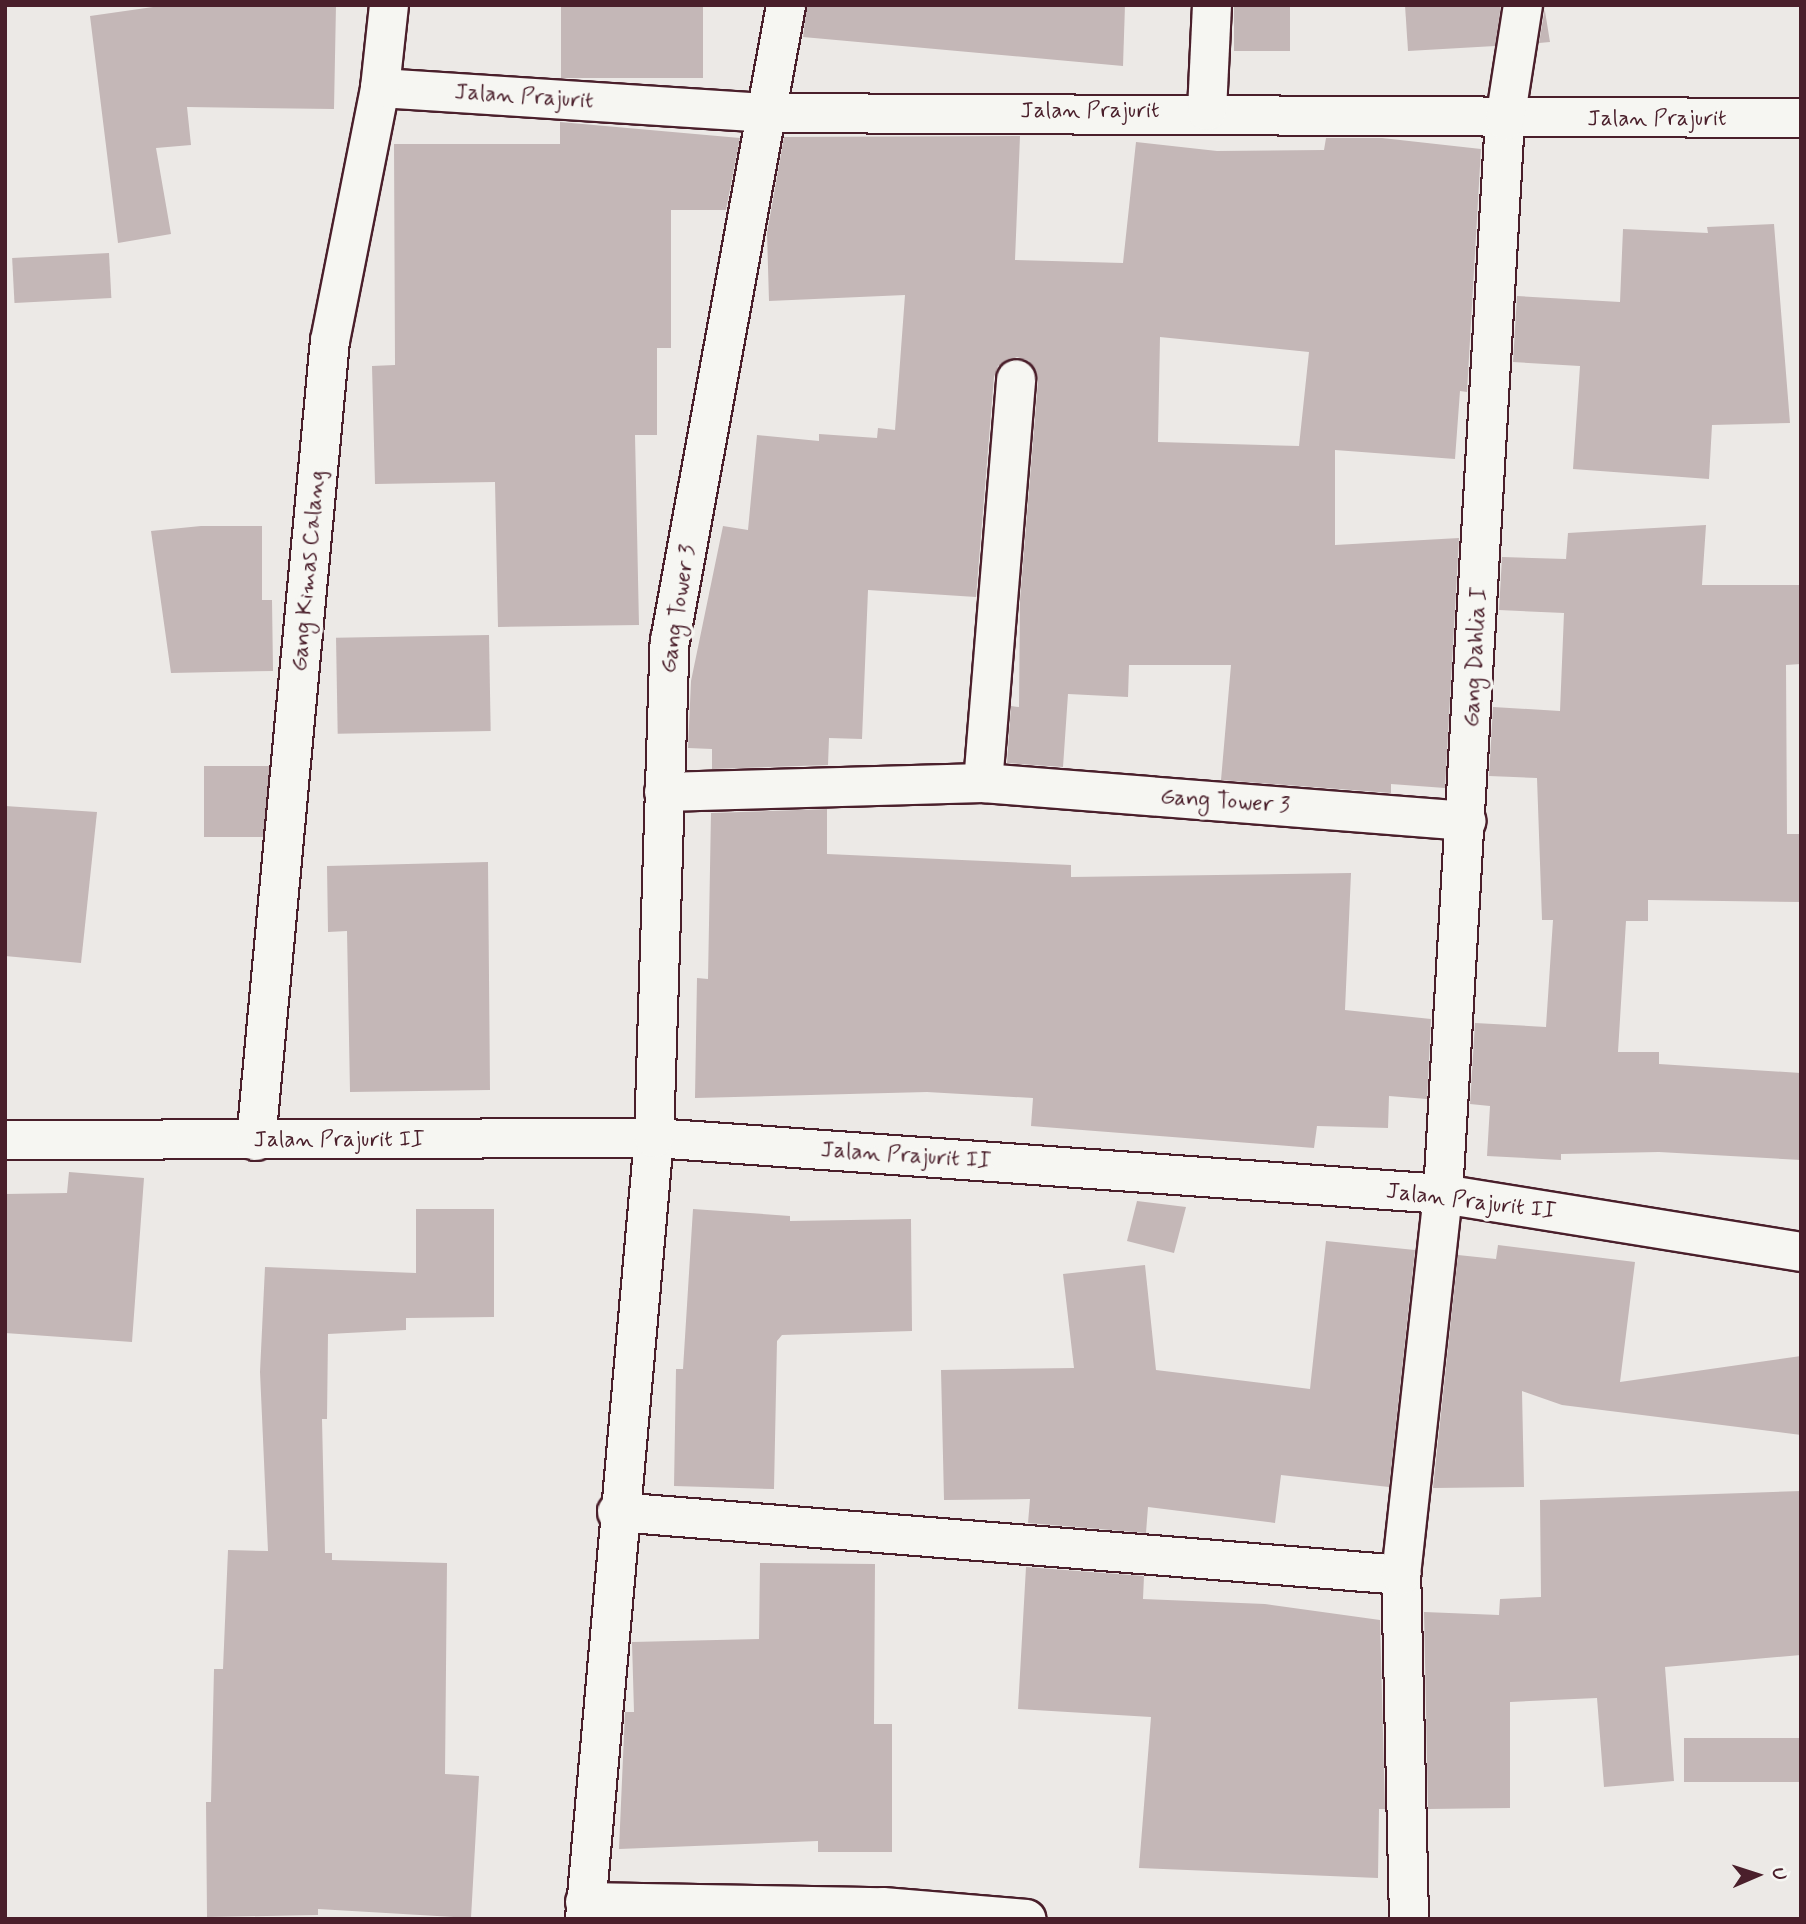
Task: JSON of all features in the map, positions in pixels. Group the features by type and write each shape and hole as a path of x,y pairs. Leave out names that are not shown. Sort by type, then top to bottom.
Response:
{"street":[{"name":"Gang Kimas Calang","path":"256,1141 330,341 380,88 389,5"},
{"name":"Gang Tower 3","path":"786,5 765,113 737,297 670,641 664,792 983,783 1467,821"},
{"path":"1206,111 1212,5"},
{"name":"Gang Dahlia I","path":"1409,1919 1401,1575 1443,1194 1467,821 1505,120 1523,5"},
{"name":"Jalan Prajurit","path":"380,88 765,113 1206,111 1505,120 1801,118"},
{"path":"983,783 1016,379"},
{"path":"664,792 654,1139 617,1512 585,1911 883,1907 1026,1919"},
{"name":"Jalan Prajurit II","path":"5,1140 654,1139 1443,1194 1801,1252"},
{"path":"617,1512 1401,1575"}],"building":[{"path":"167,5 336,5 334,109 187,107 191,145 156,148 171,234 118,243 90,16"},
{"path":"561,5 703,5 703,78 561,78"},
{"path":"807,5 1125,5 1123,66 803,37"},
{"path":"1234,5 1290,5 1290,51 1234,51"},
{"path":"1405,5 1501,5 1495,46 1408,51"},
{"path":"1545,10 1550,42 1539,43"},
{"path":"560,122 740,138 726,210 671,210 671,348 657,348 657,435 635,435 639,625 498,627 495,482 375,484 372,366 395,365 394,144 560,144"},
{"path":"1020,136 1015,260 1123,263 1136,142 1217,151 1324,150 1326,138 1382,138 1481,149 1467,392 1460,391 1455,459 1335,450 1335,545 1459,538 1445,788 1391,784 1391,793 1221,780 1231,665 1129,665 1128,697 1068,694 1063,767 1007,763 1011,706 1019,707 1020,600 1038,381 1029,361 1017,357 998,366 994,377 976,597 868,590 862,739 829,738 828,765 712,769 712,749 688,748 691,681 723,526 748,530 757,435 819,441 819,434 877,438 878,428 895,430 905,295 769,301 767,233 784,137","holes":["1160,337 1309,352 1299,446 1158,442"]},
{"path":"1774,224 1790,423 1712,425 1709,479 1573,469 1580,366 1513,362 1517,296 1620,302 1623,229 1708,233 1707,227"},
{"path":"109,253 111,298 14,303 12,258"},
{"path":"1706,525 1702,585 1801,585 1801,664 1786,665 1787,834 1801,834 1801,902 1648,900 1648,921 1626,921 1618,1052 1659,1052 1659,1064 1801,1073 1801,1160 1659,1152 1561,1154 1561,1160 1487,1156 1490,1106 1470,1104 1475,1023 1546,1027 1553,920 1542,920 1537,778 1489,776 1493,707 1560,711 1564,613 1499,610 1502,557 1566,559 1568,533"},
{"path":"201,526 262,526 262,600 272,600 273,671 171,673 151,531"},
{"path":"489,635 491,731 338,734 336,638"},
{"path":"204,766 269,766 269,837 204,837"},
{"path":"5,806 97,812 81,963 5,956"},
{"path":"827,809 827,854 1071,865 1071,877 1351,873 1345,1010 1431,1019 1427,1099 1389,1096 1388,1128 1317,1126 1314,1148 1031,1126 1033,1098 927,1092 695,1098 697,978 708,979 711,813"},
{"path":"488,862 490,1090 350,1092 347,931 328,932 327,866"},
{"path":"69,1172 144,1178 132,1342 5,1333 5,1194 67,1193"},
{"path":"1137,1201 1186,1207 1174,1253 1127,1241"},
{"path":"416,1209 494,1209 494,1317 406,1318 406,1330 328,1334 327,1419 322,1419 325,1553 332,1553 332,1560 447,1563 445,1774 479,1776 471,1918 318,1909 318,1915 207,1917 206,1802 211,1802 214,1669 223,1669 228,1550 268,1551 260,1372 265,1267 416,1273"},
{"path":"693,1209 790,1216 790,1221 911,1219 912,1331 782,1335 777,1341 774,1489 674,1486 676,1369 683,1369"},
{"path":"1326,1241 1415,1250 1389,1487 1281,1475 1275,1523 1148,1507 1146,1533 1028,1523 1030,1499 944,1500 941,1370 1074,1368 1063,1274 1145,1265 1156,1370 1310,1389"},
{"path":"1498,1245 1635,1262 1620,1382 1801,1356 1801,1435 1562,1405 1522,1391 1524,1487 1433,1488 1458,1255 1496,1259"},
{"path":"1801,1491 1801,1655 1665,1667 1674,1781 1604,1787 1597,1698 1510,1702 1510,1808 1428,1809 1424,1612 1499,1615 1500,1599 1541,1597 1540,1500"},
{"path":"760,1563 875,1564 874,1724 892,1724 892,1852 818,1852 818,1841 619,1849 625,1712 634,1712 632,1642 759,1639"},
{"path":"1026,1567 1144,1576 1143,1599 1265,1604 1380,1620 1385,1809 1379,1809 1378,1878 1139,1868 1151,1717 1018,1709"},
{"path":"1684,1738 1801,1738 1801,1782 1684,1782"}]}
